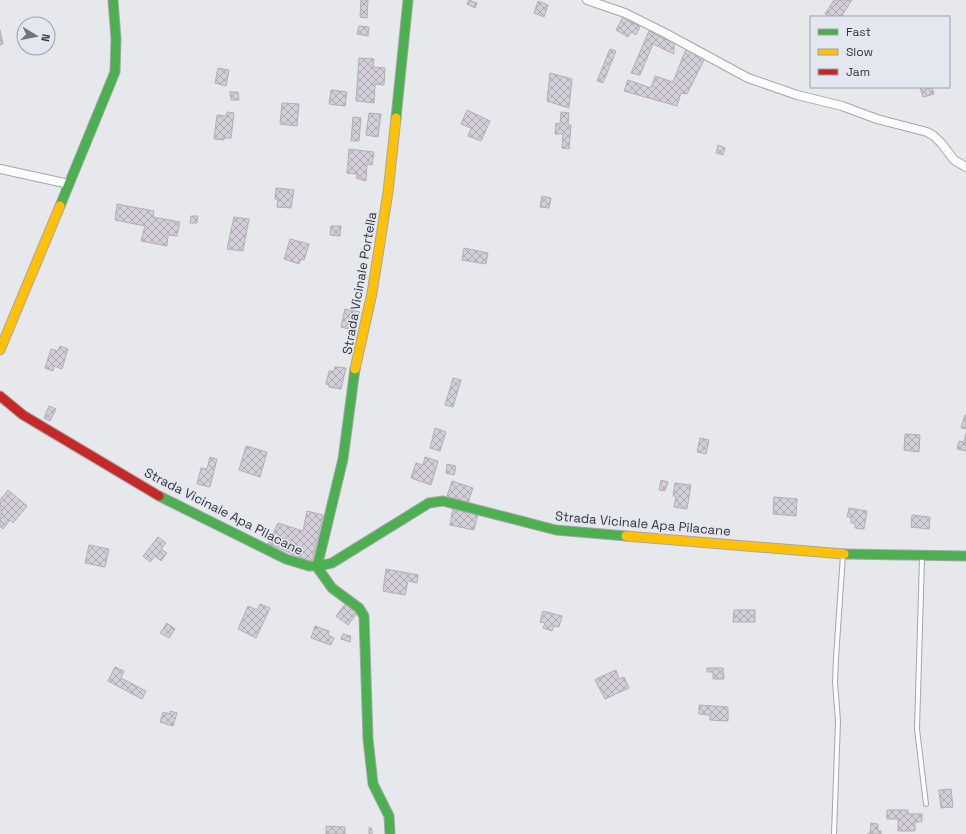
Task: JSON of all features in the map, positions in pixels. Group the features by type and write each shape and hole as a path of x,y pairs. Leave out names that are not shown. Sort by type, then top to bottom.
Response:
{"street":[{"path":"0,350 115,72 116,39 113,0"},
{"name":"Strada Vicinale Portella","path":"317,567 343,458 355,370 372,293 388,192 408,0"},
{"path":"587,0 625,13 748,78 797,95 842,106 877,119 927,132 934,136 942,144 954,160 966,167"},
{"path":"0,169 69,184"},
{"name":"Strada Vicinale Apa Pilacane","path":"0,396 24,415 162,497 286,559 307,567 317,567 332,563 429,502 443,501 556,530 843,554 966,556"},
{"path":"317,567 332,588 359,608 364,616 368,739 373,784 388,816 390,834"}],"lane":[{"path":"834,834 838,721 835,682 843,554"},
{"path":"922,555 917,729 926,804"}],"building":[{"path":"361,0 368,0 367,18 360,17"},
{"path":"469,0 477,3 475,8 467,4"},
{"path":"834,0 852,0 842,16 828,16 825,14"},
{"path":"538,1 548,5 544,17 534,13"},
{"path":"623,17 640,27 636,35 631,32 628,37 616,30"},
{"path":"359,26 369,27 368,36 357,34"},
{"path":"0,30 3,44 0,45"},
{"path":"649,31 674,43 674,54 653,44 640,75 631,73"},
{"path":"610,49 616,51 603,83 597,81"},
{"path":"686,49 705,58 687,94 681,93 677,106 624,91 628,80 651,88 655,76 673,82"},
{"path":"359,58 374,59 373,67 385,68 384,85 375,84 374,103 356,101"},
{"path":"218,68 229,70 226,86 215,83"},
{"path":"550,73 572,79 569,108 547,101"},
{"path":"920,88 932,88 934,94 923,97"},
{"path":"331,90 347,92 345,106 329,104"},
{"path":"230,92 238,92 239,100 231,100"},
{"path":"282,103 299,104 297,126 280,124"},
{"path":"467,110 490,121 481,141 468,136 471,128 461,124"},
{"path":"227,112 234,113 231,138 224,138 224,140 214,139 217,115 226,116"},
{"path":"561,112 569,113 568,125 571,125 569,149 562,148 563,134 555,134 556,123 560,124"},
{"path":"369,113 381,114 378,137 366,135"},
{"path":"353,117 361,118 359,141 351,141"},
{"path":"718,145 725,148 723,155 716,153"},
{"path":"349,149 374,152 372,165 367,164 366,181 356,178 357,174 347,173"},
{"path":"276,188 294,190 291,208 277,207 278,199 275,199"},
{"path":"542,196 551,198 549,208 540,207"},
{"path":"117,204 154,211 153,217 180,222 177,236 168,235 167,246 141,241 145,226 115,220"},
{"path":"191,216 198,216 197,223 190,223"},
{"path":"234,217 249,219 243,251 227,249"},
{"path":"331,226 341,226 340,236 330,235"},
{"path":"290,239 309,244 304,260 301,259 299,264 284,259"},
{"path":"464,248 488,253 486,264 462,260"},
{"path":"345,309 360,312 355,331 341,327"},
{"path":"60,346 68,349 62,369 54,366 53,371 45,368 51,349 58,351"},
{"path":"335,367 346,368 341,389 329,387 329,385 326,384 329,371 334,371"},
{"path":"453,378 461,380 453,407 445,405"},
{"path":"49,406 56,409 50,421 44,418"},
{"path":"966,415 966,429 961,428"},
{"path":"435,428 446,432 440,451 430,448"},
{"path":"966,433 966,451 957,449 959,441 964,442"},
{"path":"905,434 920,435 919,452 904,450"},
{"path":"700,438 709,440 706,454 697,452"},
{"path":"246,446 267,452 260,477 239,470"},
{"path":"210,457 217,459 210,487 197,484 201,468 207,469"},
{"path":"425,457 438,461 431,485 411,478 416,463 423,465"},
{"path":"447,464 456,466 454,475 446,473"},
{"path":"661,480 668,482 665,491 659,490"},
{"path":"452,481 473,488 468,503 447,496"},
{"path":"675,483 691,485 687,509 674,507 676,496 673,496"},
{"path":"8,490 27,506 13,523 10,520 3,529 0,526 0,514 2,512 0,510 0,500"},
{"path":"774,497 797,499 796,516 773,514"},
{"path":"453,508 478,514 474,530 450,525"},
{"path":"849,508 867,511 864,529 855,528 855,523 851,523 851,517 847,517"},
{"path":"307,511 323,515 312,560 310,561 268,544 278,523 303,531"},
{"path":"912,515 930,517 929,529 911,527"},
{"path":"158,537 166,543 161,549 167,553 161,561 155,556 150,562 143,556"},
{"path":"89,545 109,549 105,567 85,563"},
{"path":"386,569 418,575 417,583 408,581 405,595 383,591"},
{"path":"260,604 270,608 256,638 238,629 248,606 257,610"},
{"path":"345,604 357,613 348,625 336,616"},
{"path":"734,610 755,610 755,622 733,622"},
{"path":"543,611 562,616 559,627 554,626 552,631 543,628 545,623 540,622"},
{"path":"167,623 175,629 169,638 160,633"},
{"path":"315,626 329,631 328,635 334,638 331,645 311,638"},
{"path":"343,634 351,636 350,642 341,639"},
{"path":"115,667 124,671 121,678 146,691 142,699 108,681"},
{"path":"707,668 723,668 724,679 713,679 713,672 707,672"},
{"path":"616,670 619,679 624,677 629,688 605,699 595,680"},
{"path":"699,705 728,707 728,721 710,720 710,715 699,714"},
{"path":"170,711 177,713 173,726 160,722 163,712 170,714"},
{"path":"951,789 953,807 941,808 939,790"},
{"path":"887,810 908,810 908,814 922,814 922,822 915,822 915,831 898,831 898,819 887,819"},
{"path":"871,823 878,824 878,831 881,831 881,834 867,834 870,833"},
{"path":"326,826 345,827 345,834 326,834"},
{"path":"369,827 372,829 372,834 369,834"}],"traffic: fast":[{"path":"60,206 115,72 116,39 113,0"},
{"path":"396,118 408,0"},
{"path":"355,369 343,459 317,567 332,588 359,608 364,616 368,739 373,784 389,816 390,834"},
{"path":"159,496 286,559 309,566 319,566 332,563 429,503 443,501 556,530 626,536"},
{"path":"844,554 966,556"}],"traffic: slow":[{"path":"355,369 372,293 388,192 396,118"},
{"path":"0,350 60,206"},
{"path":"626,536 844,554"}],"traffic: jam":[{"path":"0,396 23,415 159,496"}]}
